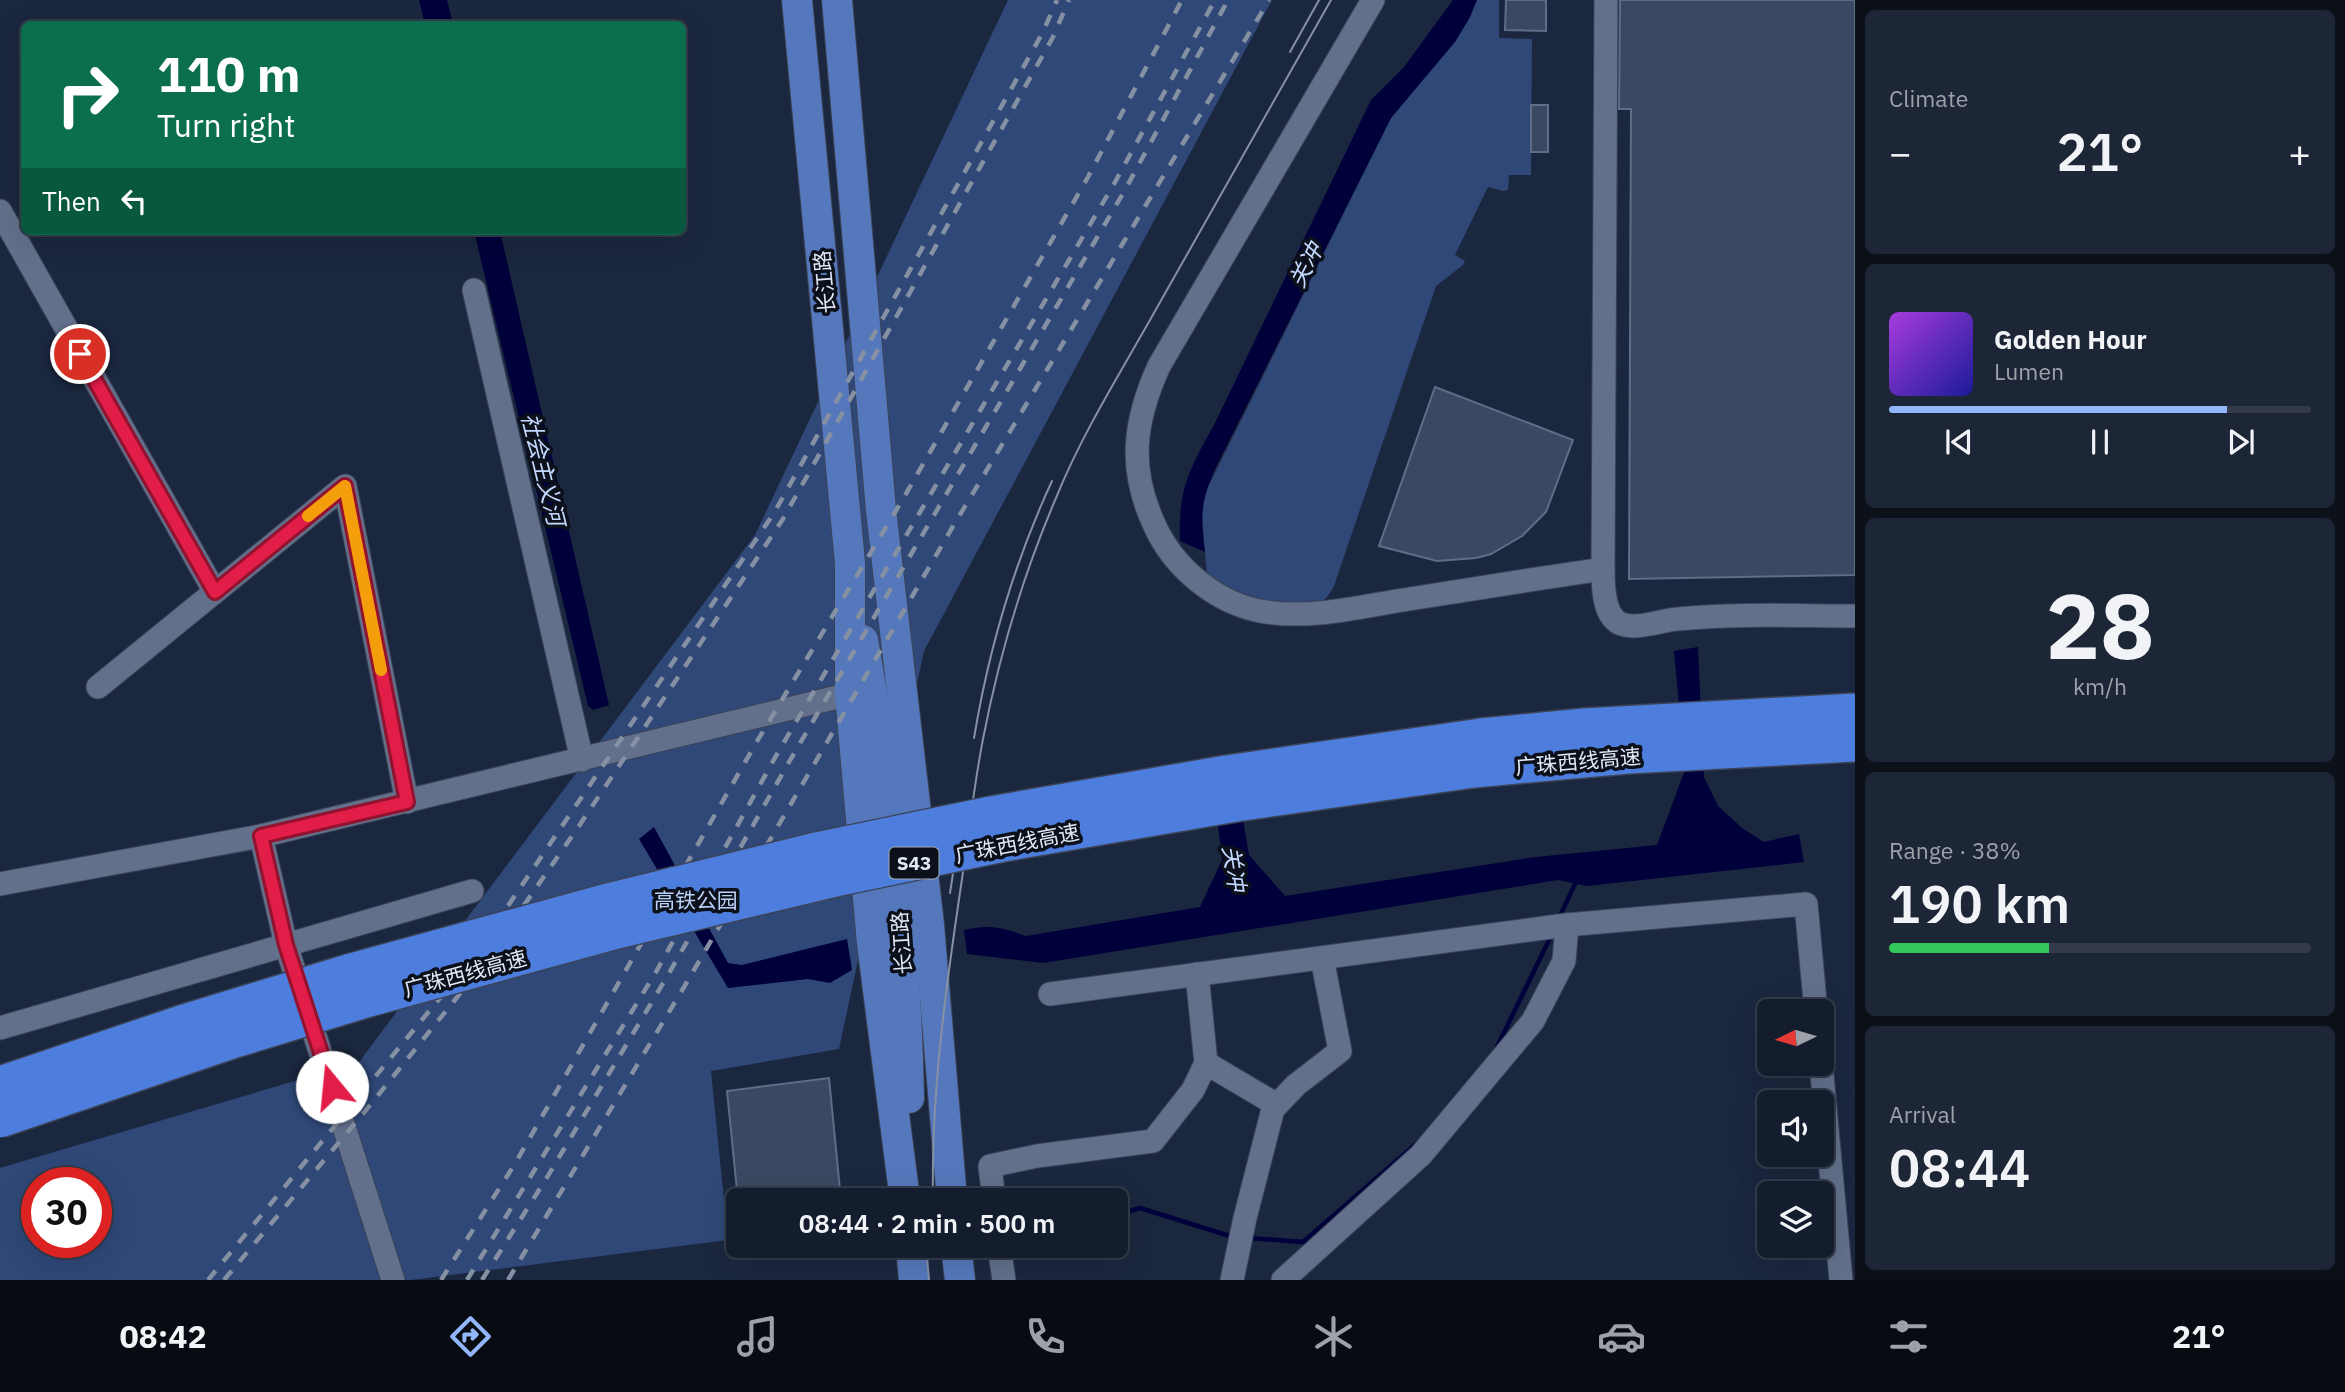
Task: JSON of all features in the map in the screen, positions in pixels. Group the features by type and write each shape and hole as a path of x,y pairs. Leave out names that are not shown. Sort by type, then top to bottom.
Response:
{"highway":[{"name":"广珠西线高速","path":"0,1084 181,1023 360,968 671,885 812,851 991,814 1226,773 1481,736 1584,726 1855,711"},
{"name":"广珠西线高速","path":"0,1120 235,1040 369,999 613,932 840,878 1003,844 1236,804 1474,770 1628,756 1855,744"}],"main road":[{"name":"长江路","path":"797,0 850,564 881,738 899,918 908,1046 911,1188"},
{"name":"长江路","path":"837,0 881,510 929,925 951,1188"},
{"name":"长江路","path":"850,564 850,694 872,943 903,1188"},
{"path":"957,1258 960,1280"}],"street":[{"path":"1373,0 1151,384 1137,436 1140,486 1146,508 1157,532 1191,575 1212,591 1237,604 1265,612 1315,614 1603,569"},
{"path":"1606,0 1603,569 1607,606 1612,617 1626,625 1716,616 1855,616"},
{"path":"0,211 215,592"},
{"path":"474,290 582,760"},
{"path":"98,687 345,486 407,802"},
{"path":"0,884 261,836 850,694"},
{"path":"261,836 286,945 393,1280"},
{"path":"0,1028 472,891"},
{"path":"1050,994 1567,925 1806,904 1815,999"},
{"path":"1283,1280 1420,1155 1533,1021 1564,961 1567,925"},
{"path":"1234,1269 1273,1109 1296,1085 1340,1051 1322,958"},
{"path":"993,1188 990,1166 1037,1156 1153,1141 1193,1090 1206,1063 1197,974"},
{"path":"1206,1063 1277,1105"},
{"path":"1822,1076 1841,1280"},
{"path":"1001,1258 1004,1280"}],"green space":[{"name":"高铁公园","path":"1008,0 1272,0 924,651 839,1049 711,1071 726,1240 411,1280 0,1280 0,1168 359,1062 755,535"},
{"path":"1477,0 1499,0 1499,38 1532,39 1531,175 1509,175 1508,190 1488,187 1455,255 1465,261 1463,265 1436,286 1330,593 1319,603 1303,605 1254,597 1236,591 1207,576 1203,497 1391,118 1469,19"}],"water":[{"path":"419,0 447,0 452,21 424,21"},
{"name":"关冲","path":"1453,0 1477,0 1455,42 1391,118 1216,467 1203,508 1205,552 1180,541 1181,506 1192,466 1371,100 1404,67"},
{"name":"社会主义河","path":"475,235 501,235 609,705 593,710 588,706"},
{"name":"关冲","path":"1698,647 1704,777 1718,806 1742,828 1764,842 1799,834 1804,862 1587,886 1558,880 1043,963 967,954 964,930 973,928 995,927 1026,936 1200,907 1222,860 1217,817 1242,814 1249,855 1285,896 1536,857 1657,845 1685,770 1674,651"},
{"path":"654,827 728,963 742,965 847,939 852,970 830,983 808,979 728,988 639,839"}],"building":[{"path":"1506,0 1546,0 1546,31 1505,30"},
{"path":"1620,0 1855,0 1855,575 1629,579 1631,109 1619,109"},
{"path":"1531,105 1548,105 1548,152 1531,152"},
{"path":"1435,387 1573,440 1546,512 1522,536 1491,554 1437,561 1379,546"},
{"path":"829,1078 840,1188 737,1188 727,1091"}],"waterway":[{"path":"1558,920 1577,880"},
{"path":"1496,1049 1552,934"},
{"path":"1248,1238 1303,1242 1416,1144"},
{"path":"1128,1212 1140,1208 1233,1237"}],"tram line":[{"path":"1290,52 1319,0"},
{"path":"933,1188 934,1119 941,1039 974,791 997,677 1023,586 1056,498 1091,424 1331,0"},
{"path":"974,738 987,671 1004,606 1052,481"},
{"path":"950,893 958,841"},
{"path":"927,1258 929,1280"}],"railway":[{"path":"208,1280 472,959 774,513 1043,32 1057,0"},
{"path":"224,1280 479,970 579,826 783,519 1053,37 1069,0"},
{"path":"441,1280 516,1162 756,743 903,499 1088,177 1182,0"},
{"path":"467,1280 656,972 777,754 1114,184 1215,0"},
{"path":"482,1280 668,975 789,762 1125,190 1228,0"},
{"path":"508,1280 687,982 952,528 1269,0"}],"slow traffic":[{"path":"308,516 345,486 381,670"}],"route":[{"path":"80,354 215,592 345,486 407,802 261,836 286,945 332,1087"}]}
